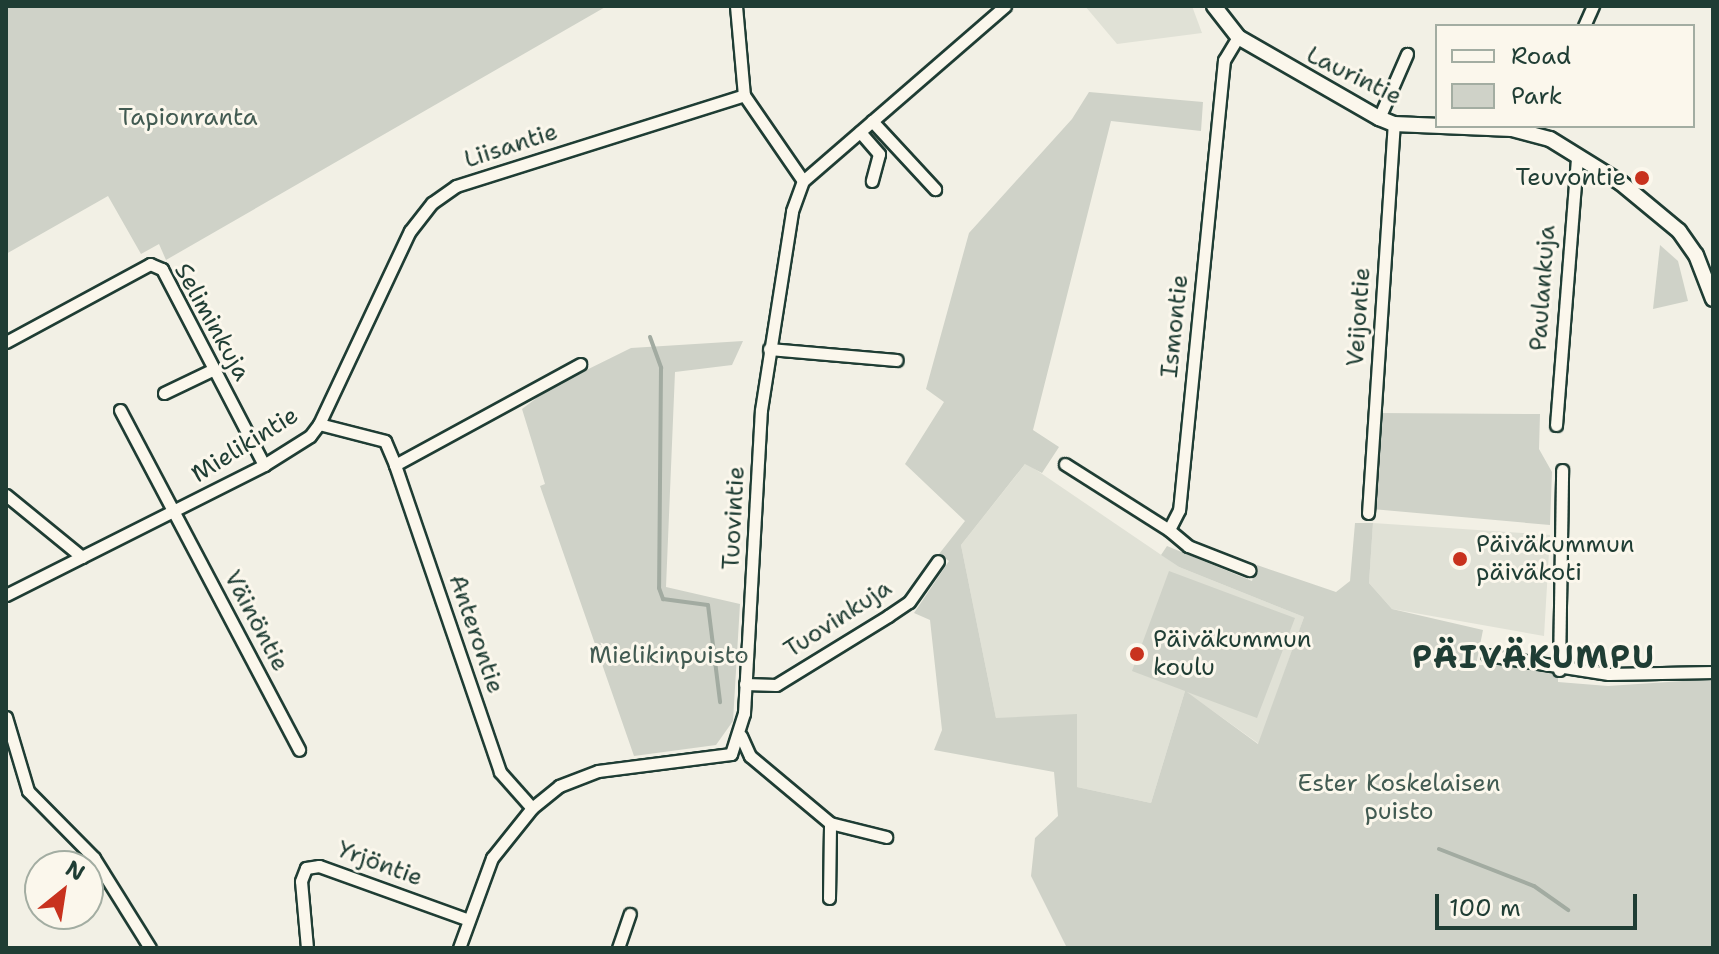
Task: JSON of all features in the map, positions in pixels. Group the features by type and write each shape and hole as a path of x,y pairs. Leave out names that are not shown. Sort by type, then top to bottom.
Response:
{"street":[{"path":"736,6 744,95 803,181 1005,6"},
{"name":"Laurintie","path":"1214,6 1238,37 1379,118 1394,124 1435,126"},
{"name":"Ismontie","path":"1169,530 1179,510 1224,60 1238,37"},
{"path":"1379,118 1407,54"},
{"name":"Liisantie","path":"319,424 410,231 432,203 456,186 744,95"},
{"path":"872,121 935,189"},
{"name":"Veijontie","path":"1368,513 1394,124"},
{"name":"Laurintie","path":"1488,128 1540,131 1679,231 1708,270 1713,299"},
{"path":"860,132 879,154 872,181"},
{"name":"Paulankuja","path":"1556,425 1577,156"},
{"name":"Tuovintie","path":"741,736 769,349 792,211 803,181"},
{"name":"Seliminkuja","path":"6,342 150,264 162,269 264,465"},
{"path":"769,349 897,360"},
{"path":"395,465 580,364"},
{"path":"164,393 214,369"},
{"name":"Väinöntie","path":"120,410 299,750"},
{"name":"Mielikintie","path":"6,595 264,465 310,436 319,424 385,441 395,465"},
{"path":"1065,464 1169,530 1188,546 1249,570"},
{"name":"Anterontie","path":"395,465 500,772 532,808"},
{"path":"1559,670 1562,470"},
{"path":"6,495 82,557"},
{"name":"Tuovinkuja","path":"745,684 776,685 888,616 909,602 938,561"},
{"path":"1487,655 1559,670 1713,672"},
{"path":"6,717 28,791 94,858 150,948"},
{"path":"459,948 492,858 532,808 559,786 598,771 731,754 741,736"},
{"path":"741,736 750,756 830,823 886,837"},
{"path":"829,898 830,823"},
{"name":"Yrjöntie","path":"307,948 301,881 306,868 319,866 469,920"},
{"path":"618,948 630,914"}],"shaded area":[{"path":"1085,6 1192,6 1202,33 1117,44"},
{"name":"Päiväkummun koulu","path":"1026,463 1179,567 1304,617 1259,744 1185,691 1151,803 1077,787 996,718 961,545"},
{"name":"Päiväkummun päiväkoti","path":"1373,523 1550,535 1544,636 1392,609 1369,583"}],"green space":[{"name":"Tapionranta","path":"6,6 607,6 166,260 159,244 141,254 108,196 6,254"},
{"name":"Ester Koskelaisen puisto","path":"1089,92 1203,102 1201,131 1111,121 1033,430 1059,447 1042,473 1025,464 961,545 996,718 1077,714 1077,787 1151,803 1185,691 1132,671 1169,571 1295,618 1257,718 1187,692 1258,744 1304,617 1179,567 1161,555 1167,546 1252,581 1257,565 1336,592 1350,581 1355,523 1373,523 1369,583 1392,609 1483,630 1476,665 1528,666 1558,674 1558,682 1608,686 1713,679 1713,948 1067,948 1031,876 1035,838 1058,816 1054,772 934,750 942,730 930,620 914,613 949,561 939,554 965,521 905,464 944,402 926,389 969,233 1072,119"},
{"path":"1660,245 1678,261 1688,301 1653,309"},
{"name":"Mielikinpuisto","path":"743,341 732,365 675,372 666,587 740,604 733,721 716,745 634,756 540,486 545,484 522,409 550,388 631,348"},
{"path":"1377,413 1540,414 1539,449 1552,472 1550,525 1372,509"}],"waterway":[{"path":"650,337 661,368 659,588 663,599 708,605 720,702"},
{"path":"1439,849 1534,886 1568,910"}],"place":[{"name":"Teuvontie","path":"1642,178"},
{"name":"Päiväkummun päiväkoti","path":"1460,559"},
{"name":"Päiväkummun koulu","path":"1137,654"}],"district":[{"name":"PÄIVÄKUMPU","path":"1534,657"}]}
